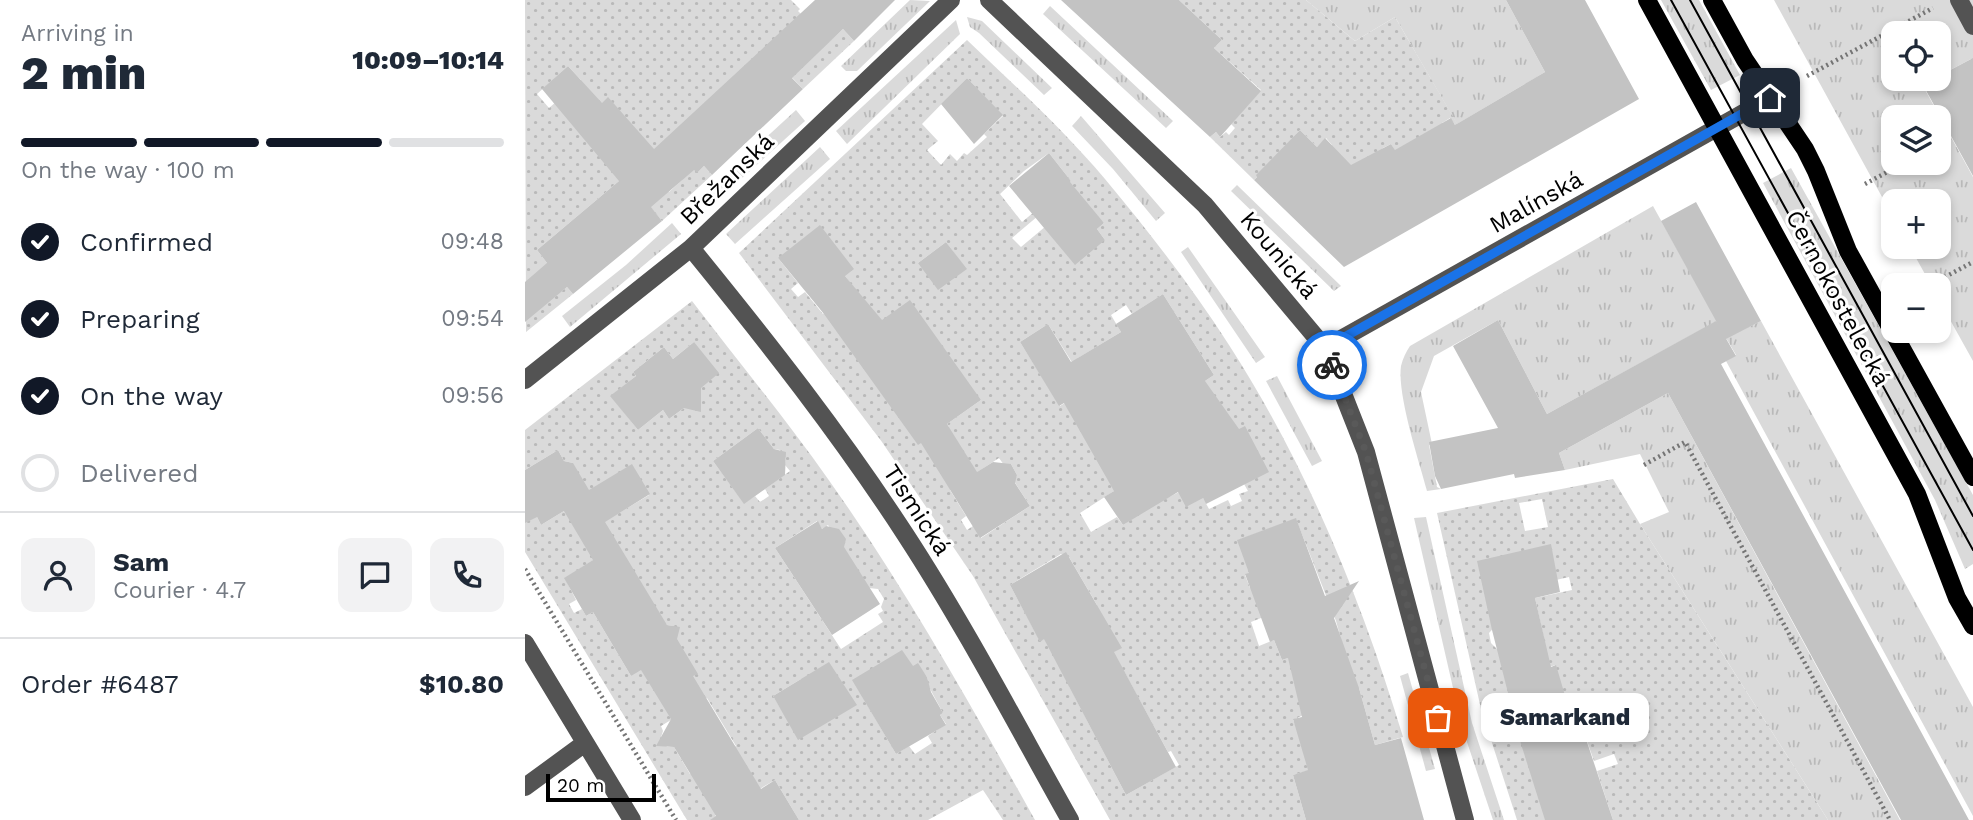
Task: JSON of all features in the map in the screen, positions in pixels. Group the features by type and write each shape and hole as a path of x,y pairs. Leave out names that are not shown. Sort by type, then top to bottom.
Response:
{"main road":[{"name":"Černokostelecká","path":"1647,0 1917,494 1957,597 1973,626"},
{"name":"Černokostelecká","path":"1711,0 1745,60 1805,149 1848,251 1973,477"}],"street":[{"name":"Břežanská","path":"525,380 691,248 951,0"},
{"name":"Kounická","path":"989,0 1205,205 1325,348 1366,452 1465,820"},
{"path":"1951,1 1973,26"},
{"name":"Malínská","path":"1325,348 1770,98"},
{"name":"Tismická","path":"691,248 773,351 892,514 946,599 1070,820"},
{"path":"525,643 632,820"},
{"path":"525,787 585,743"}],"path":[{"path":"1807,76 1951,1"},
{"path":"1865,184 1882,175"},
{"path":"1951,274 1973,262"},
{"path":"1644,465 1685,442 1890,820"},
{"path":"525,569 676,820"}],"green space":[{"path":"525,0 791,0 800,9 798,11 829,42 843,29 854,41 803,89 764,48 692,169 698,172 704,166 712,175 662,221 625,176 537,250 547,263 559,293 567,287 573,294 526,332","holes":["568,66 581,80 549,108 537,94","660,156 682,180 669,192 647,167"]},
{"path":"910,0 930,1 857,71 846,71 841,66"},
{"path":"1179,0 1306,0 1355,41 1395,17 1458,125 1450,118 1442,123 1447,131 1397,154 1391,144 1383,148 1361,180 1324,154 1332,145 1326,138 1317,147 1300,130 1254,180 1210,137 1216,132 1220,137 1226,132 1229,135 1235,128 1231,124 1261,90 1214,48 1222,40"},
{"path":"1306,0 1506,0 1545,72 1457,124 1395,17 1355,41"},
{"path":"1661,0 1699,0 1740,75 1711,90"},
{"path":"1774,0 1973,0 1973,62 1971,59 1951,70 1951,21 1881,21 1881,91 1926,91 1933,105 1881,105 1881,175 1951,175 1951,137 1973,177 1973,361 1951,322 1951,273 1924,273 1917,259 1951,259 1951,189 1881,189 1881,195"},
{"path":"1050,6 1173,121 1166,128 1043,14"},
{"path":"967,17 982,21 1052,88 1044,95 970,27"},
{"path":"956,20 960,34 847,144 836,131"},
{"path":"967,40 1055,125 1105,179 1170,260 1229,345 1283,438 1330,535 1369,635 1403,737 1375,745 1359,688 1293,720 1317,768 1293,775 1306,820 1110,820 973,576 882,442 739,253","holes":["967,78 1003,116 984,134 987,137 957,161 950,154 941,165 927,150 938,141 922,124","1049,153 1071,181 1061,189 1104,223 1097,229 1105,240 1046,226 1021,247 1012,238 1038,216 1034,212 1022,222 1000,194 1024,171","946,242 966,269 918,263","778,258 845,276 855,289 823,314 805,292 798,297 791,289 798,283","1163,294 1214,375 1205,381 1078,358 1121,332 1111,315 1126,305 1132,314","1048,324 1088,388 1060,406 1020,342","847,345 981,400 947,424 949,427","1245,427 1244,484 1248,491 1239,494 1242,501 1231,506 1228,500 1209,509 1203,498 1179,492 1165,499","999,458 1004,465 1011,464 1017,475 1014,481 1030,506 981,538 973,526 967,530 961,520 966,516 950,490","1114,491 1132,519 1123,525 1117,517 1091,532 1080,513","1296,519 1341,639 1282,660 1274,640 1259,646 1251,622 1266,616 1259,585 1250,588 1245,575 1253,572 1238,540","1061,554 1069,557 1097,605 1040,641 1010,585","1125,673 1168,752 1171,751 1179,765 1126,795 1069,686"]},
{"path":"796,110 805,121 717,201 708,191"},
{"path":"1081,116 1165,213 1156,221 1113,169 1072,126"},
{"path":"820,147 830,159 735,244 726,234"},
{"path":"1791,168 1881,330 1881,343 1888,343 1973,495 1973,564 1965,569 1935,500 1763,183"},
{"path":"1237,185 1341,286 1334,291 1231,191"},
{"path":"1653,206 1717,321 1547,414 1498,320 1434,356 1421,392 1432,444 1429,445 1437,487 1441,489 1427,491 1402,394 1401,366 1410,346"},
{"path":"672,223 681,234 570,327 562,316 626,265"},
{"path":"1188,247 1265,357 1256,363 1181,252"},
{"path":"692,301 795,434 884,562 936,646 1035,820 1003,820 983,790 928,820 799,820 775,780 715,815 718,820 687,820 525,552 525,516 537,517 541,525 564,511 573,463 564,461 558,450 525,470 525,430","holes":["694,342 684,408 669,419 663,410 638,430 611,396 636,376 633,372 664,347 673,359","758,428 774,449 780,450 786,458 785,465 790,471 765,489 769,496 760,502 755,496 744,503 713,461","632,465 649,495 619,513","817,521 822,529 828,525 869,588 878,589 884,599 881,607 883,611 878,614 883,622 841,649 775,548","595,559 667,625 673,626 631,676 593,612 586,616 582,609 574,613 569,604 576,600 565,578","919,666 927,677 929,687 943,713 940,715 946,724 928,736 932,743 915,754 909,746 896,754 862,696","801,679 799,739 773,696","707,698 736,746 690,774 674,747 667,747 661,737 661,726"]},
{"path":"1761,321 1973,707 1973,816 1726,361 1736,355 1726,338"},
{"path":"1277,376 1322,461 1312,466 1266,381"},
{"path":"1668,393 1900,820 1828,820 1640,524 1669,512 1640,454 1565,470 1559,453"},
{"path":"1613,479 1828,820 1613,820 1597,771 1618,764 1614,754 1594,761 1581,724 1570,727 1545,820 1517,820 1481,709 1437,513","holes":["1542,499 1548,527 1525,531 1519,503","1569,577 1572,590 1535,598 1544,639 1497,649 1491,643 1489,633 1534,585","1556,665 1511,700 1505,679"]},
{"path":"1426,517 1472,723 1504,820 1493,820 1462,727 1414,518"},
{"path":"1408,673 1435,769 1426,771 1400,676"}],"building":[{"path":"815,0 895,0 854,41 843,29 792,78 803,89 712,175 704,166 697,173 694,170 651,207 662,221 573,294 567,287 525,322 525,282 547,263 537,250 619,181 542,89 568,66 602,103 608,97 654,149"},
{"path":"1061,0 1179,0 1222,40 1214,48 1261,91 1220,137 1216,132 1210,137"},
{"path":"1506,0 1585,0 1639,99 1344,267 1254,180 1256,175 1300,130 1317,147 1325,138 1351,165 1391,144 1395,150 1451,118 1455,125 1545,72"},
{"path":"1973,58 1973,176 1951,136 1951,105 1934,105 1926,91 1951,91 1951,70"},
{"path":"967,78 1003,115 974,144 941,104"},
{"path":"1049,153 1104,223 1097,229 1105,240 1075,265 1009,186"},
{"path":"1696,202 1761,321 1726,339 1661,221"},
{"path":"820,225 854,269 845,276 882,320 910,300 981,400 947,424 977,472 993,462 1011,464 1017,475 1015,483 1030,506 980,538 921,443 918,445 824,314 778,258"},
{"path":"946,242 967,269 938,290 918,263"},
{"path":"1163,294 1214,375 1205,381 1239,429 1245,426 1269,472 1206,504 1203,498 1186,507 1178,492 1123,525 1104,497 1114,491 1064,403 1059,406 1020,342 1048,324 1071,362 1121,332 1116,324"},
{"path":"1498,320 1547,414 1716,321 1736,356 1721,364 1969,820 1901,820 1668,393 1559,453 1565,470 1515,478 1514,474 1441,489 1435,476 1429,442 1498,428 1453,346"},
{"path":"694,342 719,373 701,388 701,412 684,408 669,419 663,410 638,430 610,396 636,376 633,372 664,347 673,359"},
{"path":"758,428 774,449 786,452 785,475 744,504 713,461"},
{"path":"558,450 564,461 573,463 589,490 632,464 650,494 605,522 667,625 680,627 677,639 698,674 693,676 761,789 775,780 799,820 710,820 716,816 674,747 656,746 671,719 641,670 631,676 593,612 586,616 564,578 593,560 564,511 541,525 537,517 525,523 525,470"},
{"path":"1296,518 1325,596 1359,581 1334,618 1359,688 1375,745 1401,738 1424,820 1306,820 1293,775 1308,770 1293,719 1302,717 1288,658 1282,660 1274,640 1270,642 1245,574 1249,573 1237,540"},
{"path":"818,521 822,529 826,526 839,529 846,539 844,547 880,604 832,635 775,548"},
{"path":"1551,544 1560,592 1535,598 1551,667 1556,665 1574,726 1581,724 1613,820 1545,820 1521,744 1492,630 1477,561"},
{"path":"1066,552 1122,648 1114,652 1176,767 1126,795 1044,639 1040,642 1010,585"},
{"path":"902,650 913,666 918,663 927,677 946,725 896,754 852,680"},
{"path":"829,662 857,705 798,740 773,696"}],"tram line":[{"path":"1671,0 1973,550"},
{"path":"1690,0 1973,516"}],"way so far":[{"path":"1332,365 1366,452 1438,718"}],"place":[{"name":"Samarkand","path":"1438,718"}],"route":[{"path":"1332,365 1325,348 1770,98"}]}
